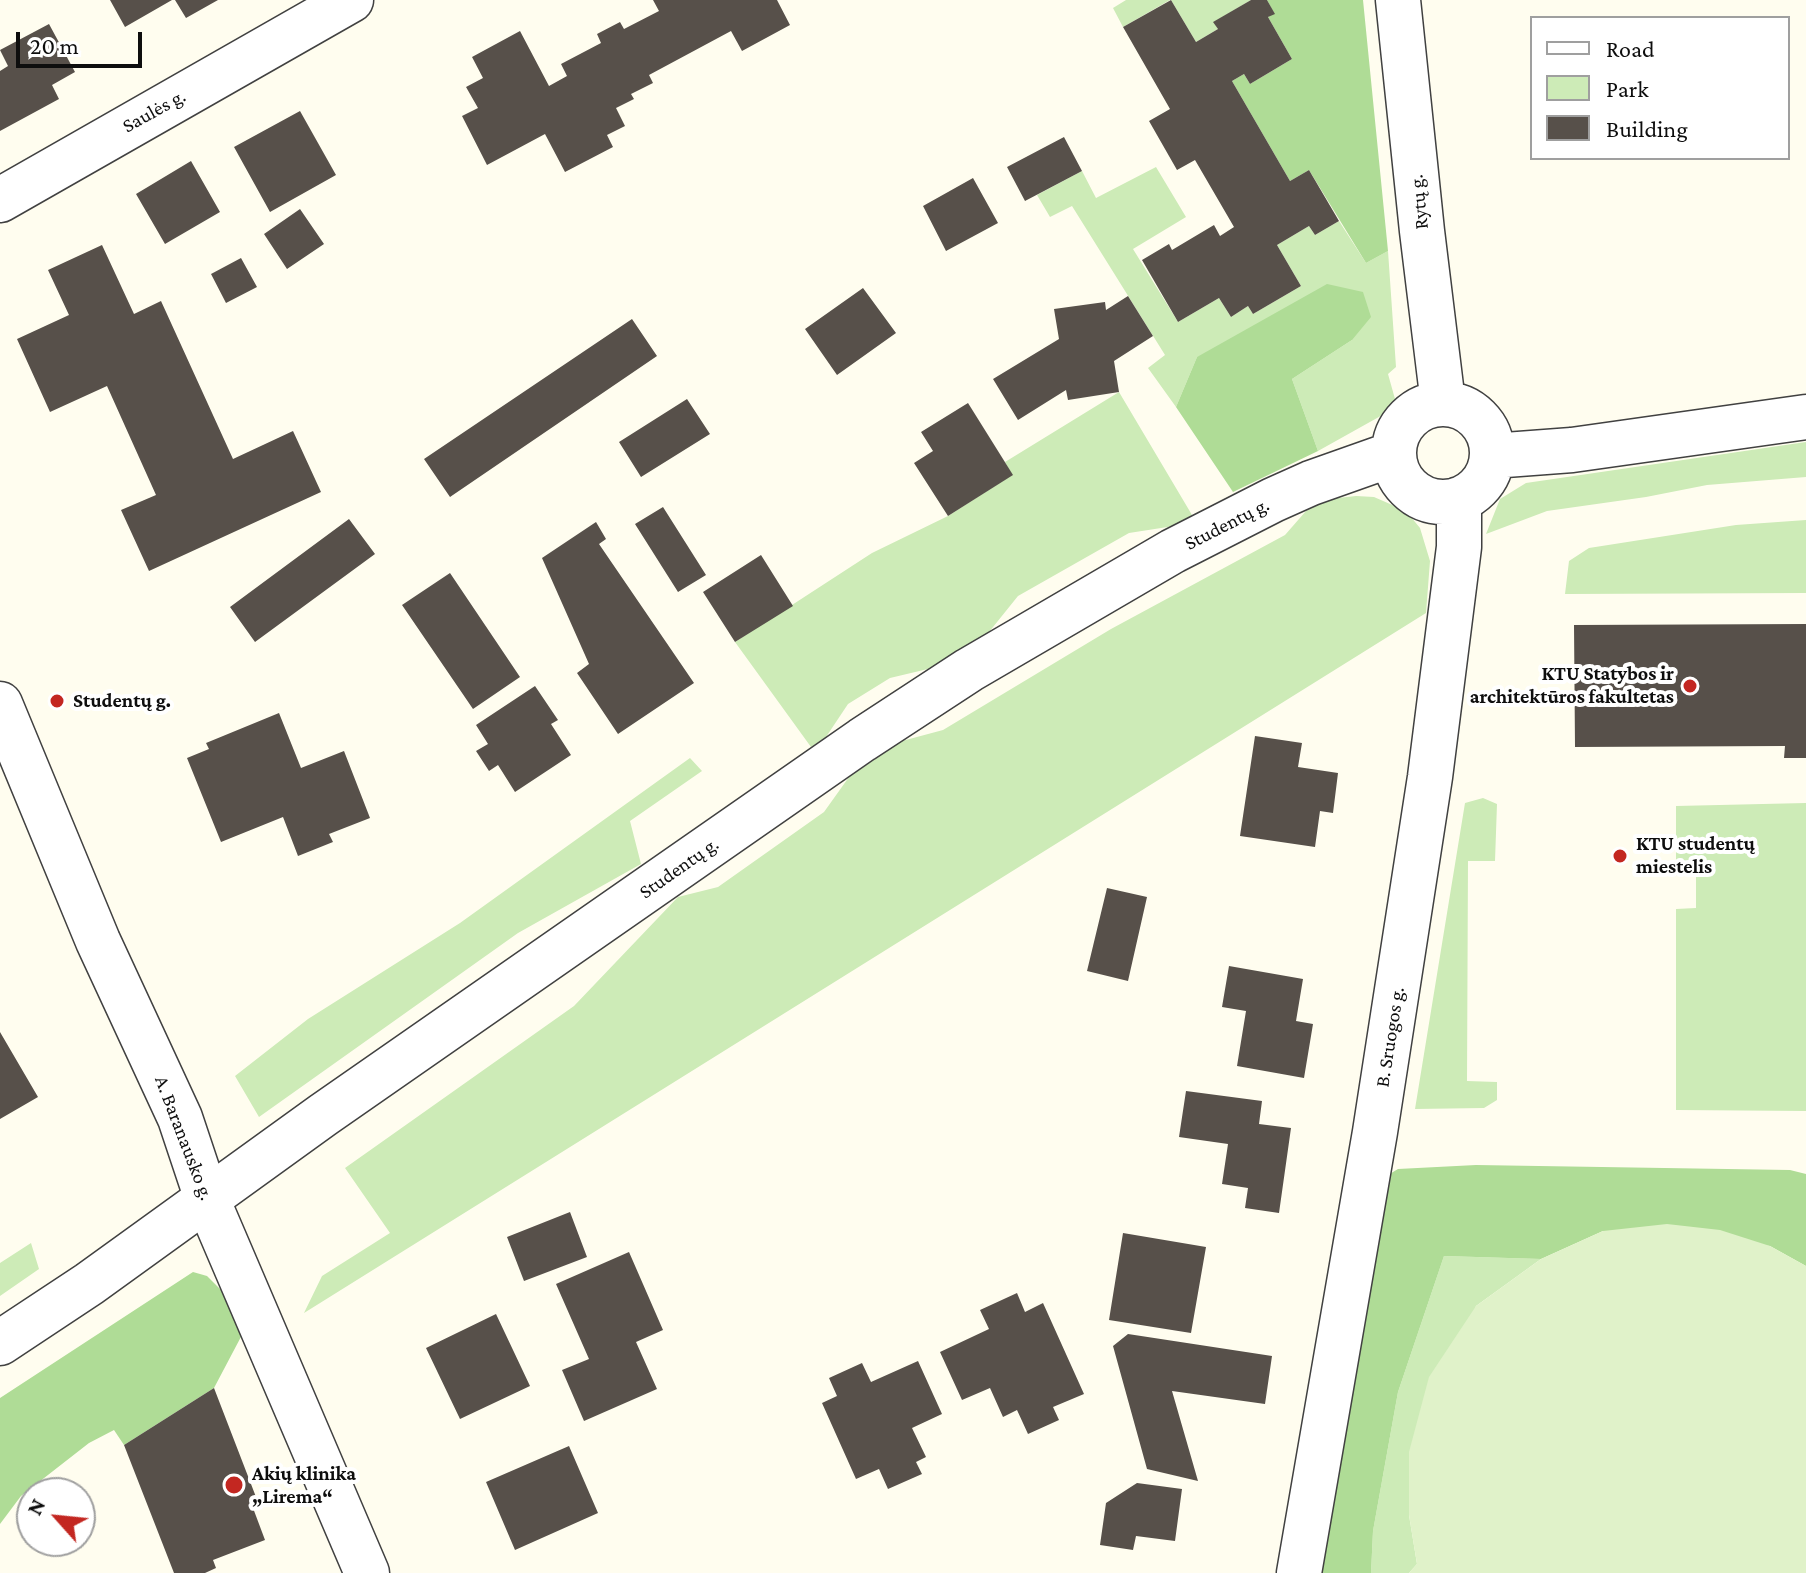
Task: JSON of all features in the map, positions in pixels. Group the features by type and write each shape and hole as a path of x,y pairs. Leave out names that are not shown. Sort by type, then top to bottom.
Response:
{"street":[{"name":"Saulės g.","path":"0,200 351,0"},
{"name":"Rytų g.","path":"1398,0 1443,403"},
{"path":"1443,403 1469,411 1479,419 1487,430 1492,456 1482,482 1459,499 1444,502 1415,494 1396,470 1393,454 1395,439 1403,424 1428,405 1443,403"},
{"path":"1492,456 1572,450 1806,417"},
{"name":"Studentų g.","path":"0,1343 89,1284 862,740 969,670 1173,551 1273,500 1393,454"},
{"name":"B. Sruogos g.","path":"1299,1573 1375,1132 1421,837 1459,547 1459,499"},
{"name":"A. Baranausko g.","path":"0,704 98,941 180,1118 207,1199 367,1573"}],"green space":[{"path":"1126,0 1170,0 1123,27 1113,8"},
{"path":"1171,0 1251,0 1214,22 1218,29 1196,42"},
{"path":"1267,0 1363,0 1388,251 1366,263 1309,170 1290,181 1232,81 1244,74 1250,84 1292,59 1268,17 1274,13"},
{"path":"1156,167 1186,217 1133,249 1178,322 1219,298 1231,317 1248,306 1253,314 1301,286 1277,245 1309,226 1315,235 1339,221 1366,263 1388,251 1396,367 1388,374 1395,399 1386,413 1318,451 1292,379 1352,340 1197,357 1176,407 1148,368 1165,355 1072,206 1050,217 1037,195 1082,171 1096,198"},
{"path":"1327,284 1363,292 1371,317 1352,340 1292,379 1318,451 1233,492 1176,407 1197,357"},
{"path":"1119,392 1192,515 1174,526 1129,533 1018,596 989,632 932,668 890,678 848,704 826,737 811,747 735,642 872,553 948,516 1012,475 1005,462"},
{"path":"1806,442 1806,477 1707,485 1547,511 1486,534 1500,499 1526,483"},
{"path":"1374,497 1406,511 1420,528 1430,561 1426,613 304,1313 322,1276 390,1233 345,1168 574,1006 678,897 718,887 824,812 849,777 902,741 943,730 1111,629 1285,535 1306,511 1329,499"},
{"path":"1806,520 1806,593 1565,594 1569,561 1589,548 1736,525"},
{"path":"690,758 702,771 630,821 641,864 518,933 259,1117 235,1076 308,1019 460,923"},
{"path":"1483,798 1497,804 1495,861 1468,861 1467,1081 1497,1082 1497,1100 1484,1108 1415,1109 1465,803"},
{"path":"1806,803 1806,1111 1676,1110 1676,909 1696,908 1696,876 1676,876 1676,806"},
{"path":"1476,1165 1790,1170 1806,1174 1806,1266 1770,1246 1603,1231 1541,1259 1444,1256 1398,1392 1373,1531 1371,1573 1321,1573 1383,1178 1398,1169"},
{"path":"1667,1224 1720,1230 1770,1246 1806,1266 1806,1573 1409,1573 1417,1564 1409,1515 1409,1452 1429,1377 1476,1306 1541,1259 1603,1231"},
{"path":"31,1243 39,1269 0,1296 0,1263"},
{"path":"1444,1256 1541,1259 1476,1306 1409,1515 1417,1564 1409,1573 1371,1573 1373,1531 1398,1392"},
{"path":"193,1272 207,1276 228,1297 243,1333 214,1388 124,1445 114,1430 89,1443 45,1477 16,1477 16,1503 0,1524 0,1398"}],"building":[{"path":"110,0 172,0 125,27"},
{"path":"175,0 218,0 186,18"},
{"path":"653,0 777,0 790,25 742,51 731,31 649,75 653,83 631,94 634,99 616,108 625,126 607,135 613,147 565,172 545,134 487,165 462,116 478,108 466,87 483,78 472,57 520,31 549,86 567,76 561,64 601,43 597,34 620,22 624,29 659,11"},
{"path":"1171,0 1196,42 1218,29 1213,22 1251,0 1267,0 1275,14 1268,17 1292,59 1250,84 1244,74 1232,81 1290,181 1309,170 1339,221 1315,235 1309,226 1277,245 1301,286 1253,314 1248,306 1231,317 1219,298 1178,322 1142,260 1169,244 1172,250 1214,225 1220,236 1234,227 1195,160 1177,170 1149,121 1170,109 1123,27"},
{"path":"49,24 75,72 52,85 59,99 0,131 0,71 8,66 0,50"},
{"path":"300,111 336,175 270,212 234,147"},
{"path":"1064,137 1082,171 1025,201 1007,167"},
{"path":"191,161 220,212 165,244 136,194"},
{"path":"973,178 998,223 946,251 923,206"},
{"path":"300,209 324,244 287,269 264,234"},
{"path":"102,245 134,314 161,301 233,459 293,431 321,492 149,571 121,510 156,495 107,386 50,412 17,339 69,315 48,270"},
{"path":"241,258 257,287 226,303 211,274"},
{"path":"863,288 896,333 837,375 805,329"},
{"path":"1128,296 1153,336 1114,361 1119,392 1068,400 1066,390 1018,420 993,379 1059,339 1054,309 1105,302 1106,310"},
{"path":"632,319 657,356 450,497 424,459"},
{"path":"687,399 710,434 641,477 619,442"},
{"path":"968,403 1013,475 948,516 914,463 933,451 921,432"},
{"path":"663,507 706,575 678,592 635,524"},
{"path":"349,519 375,554 255,642 230,607"},
{"path":"596,522 606,539 599,544 694,683 618,734 577,673 589,664 542,558"},
{"path":"761,555 793,606 735,642 703,592"},
{"path":"450,573 520,677 473,709 402,605"},
{"name":"KTU Statybos ir architektūros fakultetas","path":"1806,624 1806,758 1784,758 1785,746 1575,747 1574,625"},
{"path":"535,686 558,720 551,724 571,755 515,792 498,765 489,771 476,751 488,744 476,725"},
{"path":"279,713 301,768 344,751 370,818 329,834 333,842 298,856 283,817 221,842 187,758 209,749 206,743"},
{"path":"1255,736 1302,743 1298,767 1338,773 1333,813 1320,811 1315,847 1240,836"},
{"path":"1107,888 1147,897 1128,981 1087,971"},
{"path":"1229,966 1303,979 1296,1021 1313,1024 1304,1078 1237,1066 1246,1011 1222,1007"},
{"path":"0,1032 38,1097 0,1119"},
{"path":"1186,1091 1262,1101 1259,1124 1291,1128 1279,1213 1245,1208 1248,1188 1222,1184 1228,1144 1179,1137"},
{"path":"570,1212 587,1257 524,1281 507,1237"},
{"path":"1123,1233 1206,1247 1191,1333 1109,1320"},
{"path":"629,1252 663,1330 636,1342 657,1389 584,1421 562,1370 589,1359 556,1284"},
{"path":"1017,1293 1025,1312 1043,1303 1084,1394 1053,1407 1059,1420 1028,1434 1017,1410 1003,1417 990,1388 962,1400 940,1352 989,1329 980,1310"},
{"path":"496,1314 530,1386 460,1419 426,1348"},
{"path":"1128,1334 1272,1356 1265,1404 1172,1391 1198,1481 1147,1469 1113,1346"},
{"path":"918,1361 942,1414 912,1428 926,1457 916,1462 922,1474 888,1489 879,1469 856,1479 822,1403 837,1396 829,1378 862,1363 871,1382"},
{"path":"214,1388 256,1497 250,1500 265,1540 213,1560 216,1568 205,1573 174,1573 124,1445"},
{"path":"569,1446 598,1513 515,1550 486,1482"},
{"path":"1137,1483 1182,1489 1175,1541 1136,1536 1133,1550 1100,1545 1106,1503"}],"place":[{"name":"KTU Statybos ir architektūros fakultetas","path":"1690,686"},
{"name":"Studentų g.","path":"57,701"},
{"name":"KTU studentų miestelis","path":"1620,856"},
{"name":"Akių klinika „Lirema“","path":"234,1485"}]}
